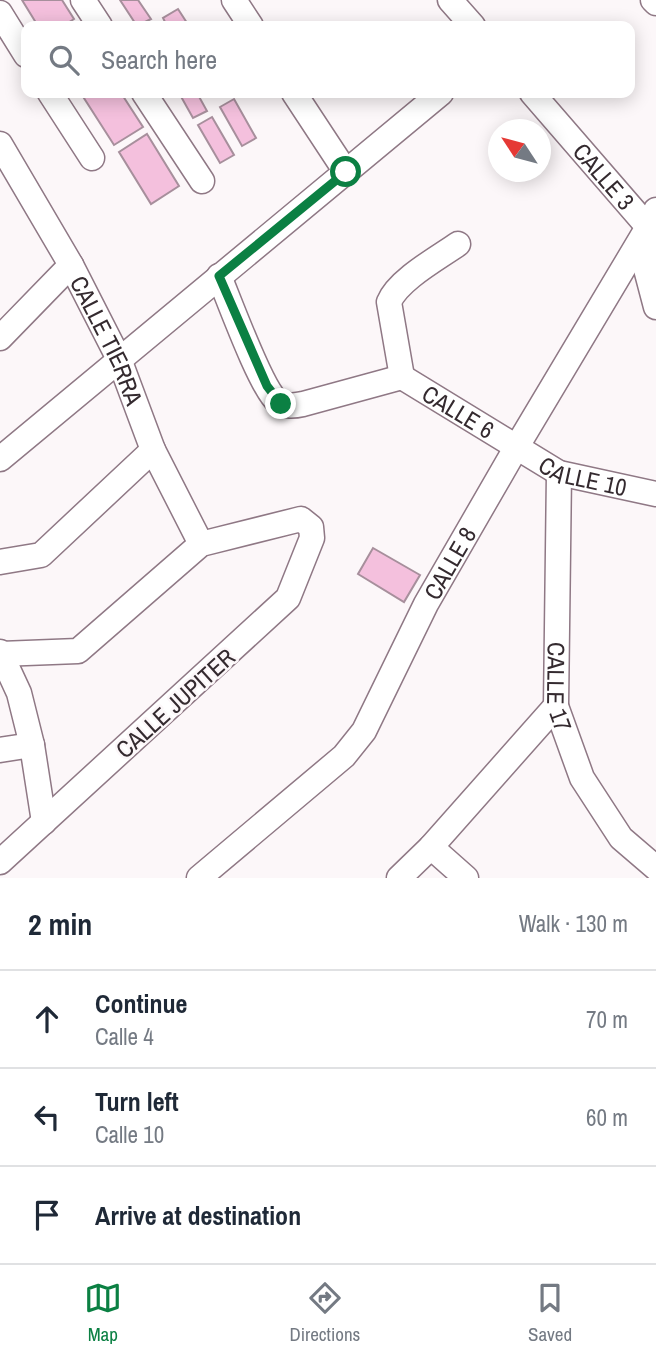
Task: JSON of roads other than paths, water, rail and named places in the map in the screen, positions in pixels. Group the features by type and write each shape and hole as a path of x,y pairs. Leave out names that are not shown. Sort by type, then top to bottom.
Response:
{"street":[{"path":"83,0 97,21"},
{"path":"234,0 248,21"},
{"path":"450,0 469,21"},
{"path":"0,13 21,47"},
{"path":"53,98 92,158"},
{"path":"147,98 202,181"},
{"path":"297,98 346,172"},
{"path":"0,459 434,98"},
{"name":"CALLE 3","path":"536,98 652,218"},
{"name":"CALLE TIERRA","path":"0,144 71,265 118,359 153,450 201,544"},
{"path":"652,218 646,269 656,307"},
{"name":"CALLE 8","path":"199,878 344,756 364,731 426,604 652,218"},
{"path":"219,276 267,386 281,404 290,406 402,377 390,298 411,277 458,244"},
{"path":"0,338 71,265"},
{"name":"CALLE 6","path":"402,377 516,448"},
{"name":"CALLE 10","path":"516,448 559,473 656,494"},
{"path":"0,562 41,555 153,450"},
{"name":"CALLE 17","path":"559,473 556,706 582,778 621,838 656,868"},
{"name":"CALLE JUPITER","path":"0,862 288,598 312,538 311,527 300,519 201,544"},
{"path":"44,822 32,745 19,693 0,654 78,652 201,544"},
{"path":"399,878 431,847 556,706"},
{"path":"0,750 32,745"},
{"path":"431,847 466,878"}]}
